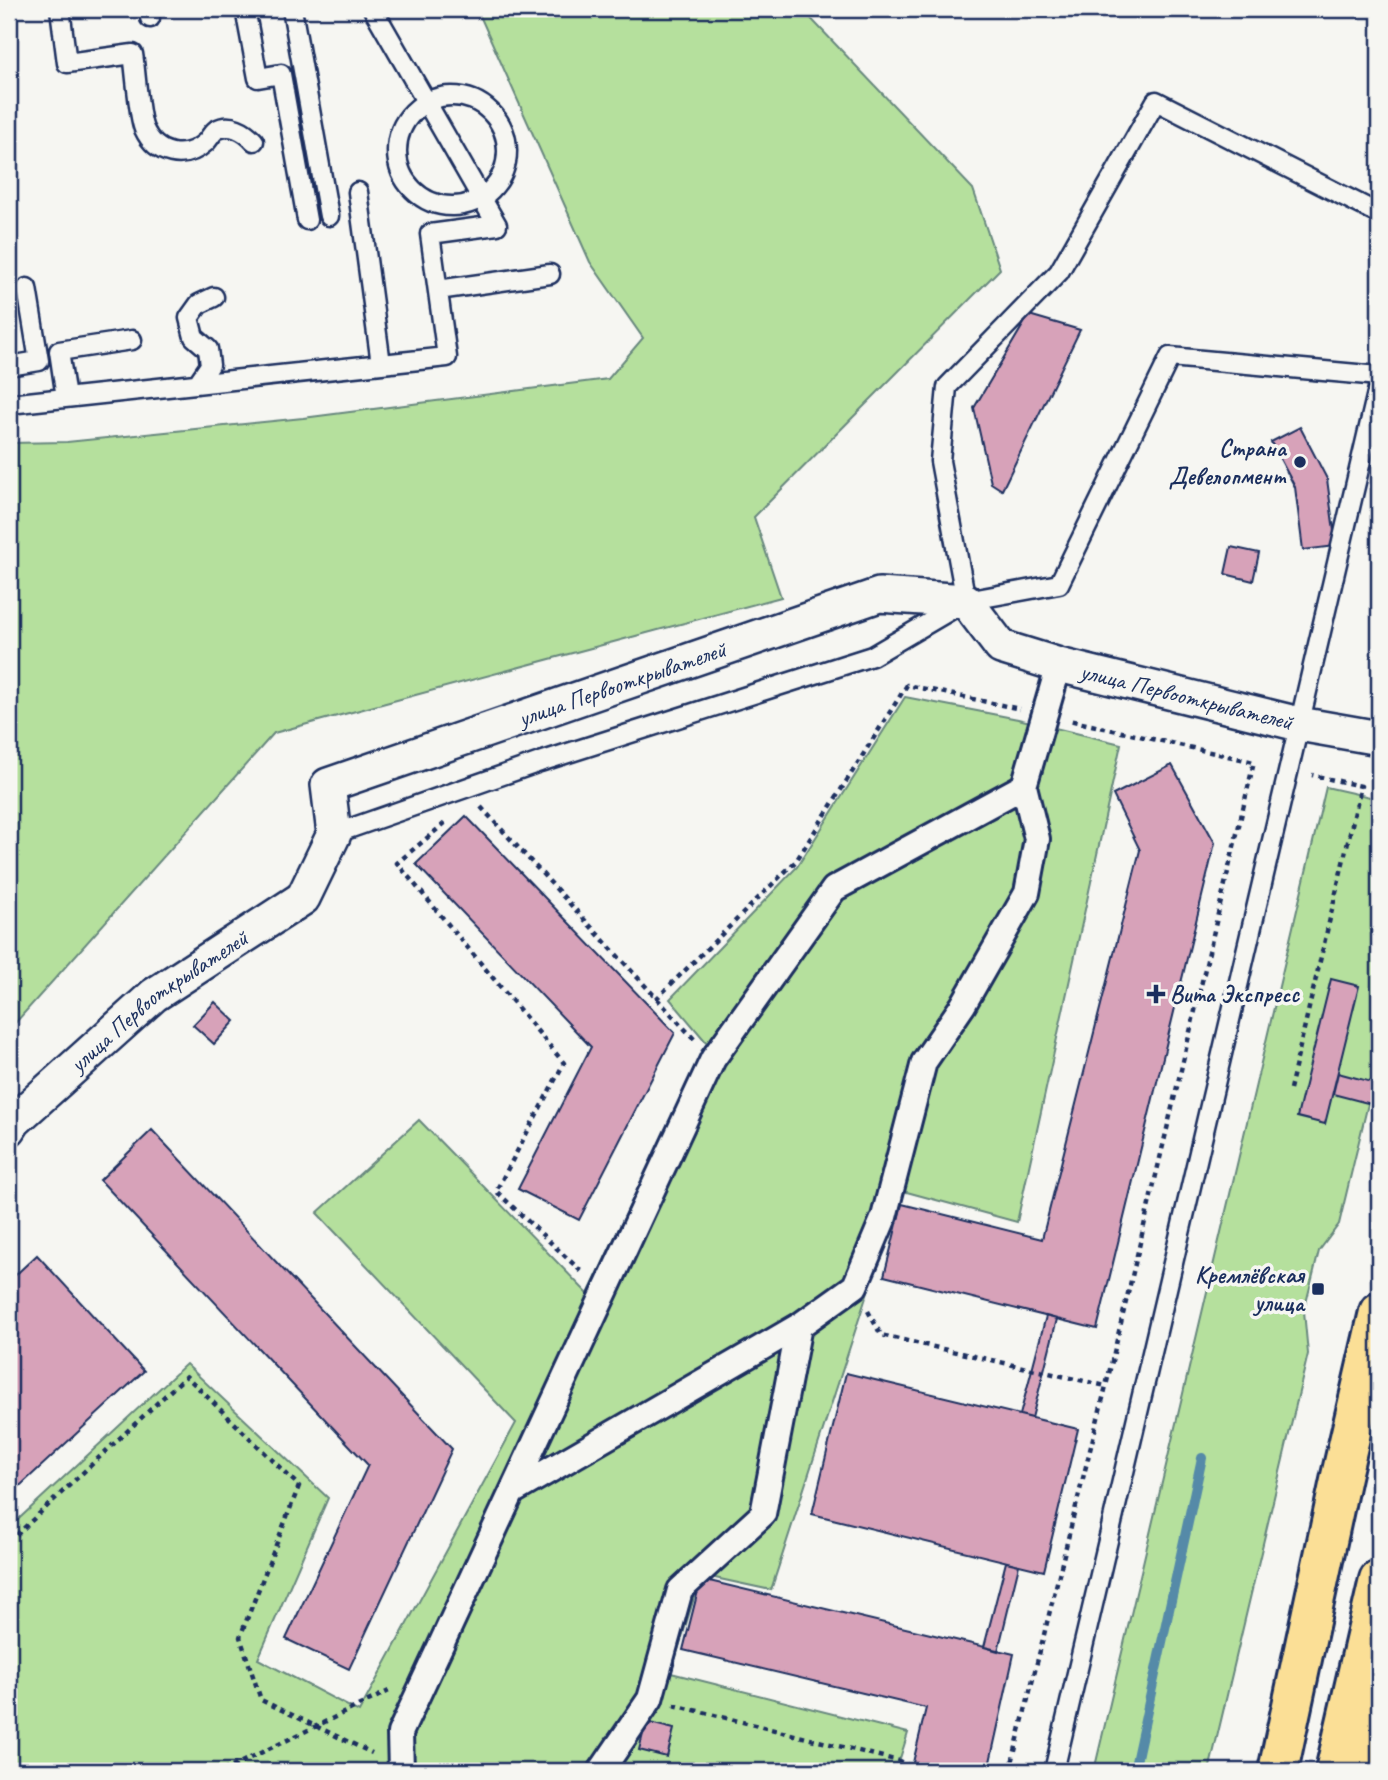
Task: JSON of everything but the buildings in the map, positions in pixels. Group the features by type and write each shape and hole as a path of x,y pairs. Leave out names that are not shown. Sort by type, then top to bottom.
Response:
{"main road":[{"path":"1278,1771 1340,1476 1379,1312"},
{"path":"1254,1771 1280,1656 1340,1476"},
{"path":"1335,1771 1379,1580"},
{"path":"1367,1771 1379,1713"}],"street":[{"name":"улица Первооткрывателей","path":"9,1129 14,1121 154,995 303,898 334,834 328,785 879,595 966,601 1001,647 1059,665 1298,724 1379,738"},
{"path":"512,1492 799,1326 855,1286 884,1217 924,1062 963,1005 1027,893 1037,839 1024,786 1059,665"},
{"path":"401,1769 400,1733 713,1059 834,889 1024,786"},
{"path":"601,1771 650,1699 680,1590 763,1514 799,1326"}],"lane":[{"path":"60,9 67,63 134,54 144,128 156,146 172,155 187,153 204,144 216,130 233,127 245,132 254,141"},
{"path":"245,9 258,78 281,74 307,220"},
{"path":"292,9 328,216"},
{"path":"9,404 447,357 430,234 497,225 373,9"},
{"path":"446,96 464,96 481,103 495,116 505,132 508,150 505,169 496,186 482,198 465,205 446,207 428,202 413,191 403,177 397,160 397,142 403,125 413,111 426,102 446,96"},
{"path":"966,601 940,461 947,387 1059,272 1156,101 1379,214"},
{"path":"358,192 381,364"},
{"path":"438,290 550,274"},
{"path":"9,366 39,361 27,288"},
{"path":"197,384 211,365 208,349 194,337 189,318 198,304 214,297"},
{"path":"66,398 59,351 132,340"},
{"path":"334,834 540,762 872,656 966,601 1059,584 1170,357 1379,376"},
{"path":"1054,1771 1379,384"},
{"path":"1345,1771 1359,1719 1371,1702 1379,1698"}],"path":[{"path":"656,999 796,861 907,685 1361,786 1290,1089"},
{"path":"1010,1771 1106,1386 1254,762"},
{"path":"473,800 713,1059"},
{"path":"454,816 397,863 564,1063 495,1191 605,1293"},
{"path":"855,1286 881,1335 1106,1386"},
{"path":"9,1542 186,1376 299,1486 240,1637 261,1700 401,1769"},
{"path":"223,1771 428,1673"},
{"path":"650,1699 907,1763"}],"green space":[{"path":"477,9 802,9 973,189 1000,269 754,517 781,597 274,733 9,1030 9,443 67,442 303,418 608,379 643,338 590,262"},
{"path":"905,697 1018,719 1121,744 1017,1222 903,1191 771,1590 701,1575 671,1673 908,1733 896,1771 9,1771 9,1528 186,1364 328,1498 258,1659 359,1712 516,1423 317,1213 419,1120 588,1294 707,1043 670,999 797,867"},
{"path":"1326,787 1379,799 1379,1058 1339,1224 1319,1251 1304,1311 1308,1354 1209,1771 1094,1771"}],"waterway":[{"path":"1134,1771 1202,1458"}],"place":[{"name":"Страна Девелопмент","path":"1300,462"},
{"name":"Вита Экспресс","path":"1156,994"},
{"name":"Кремлёвская улица","path":"1318,1289"}]}
